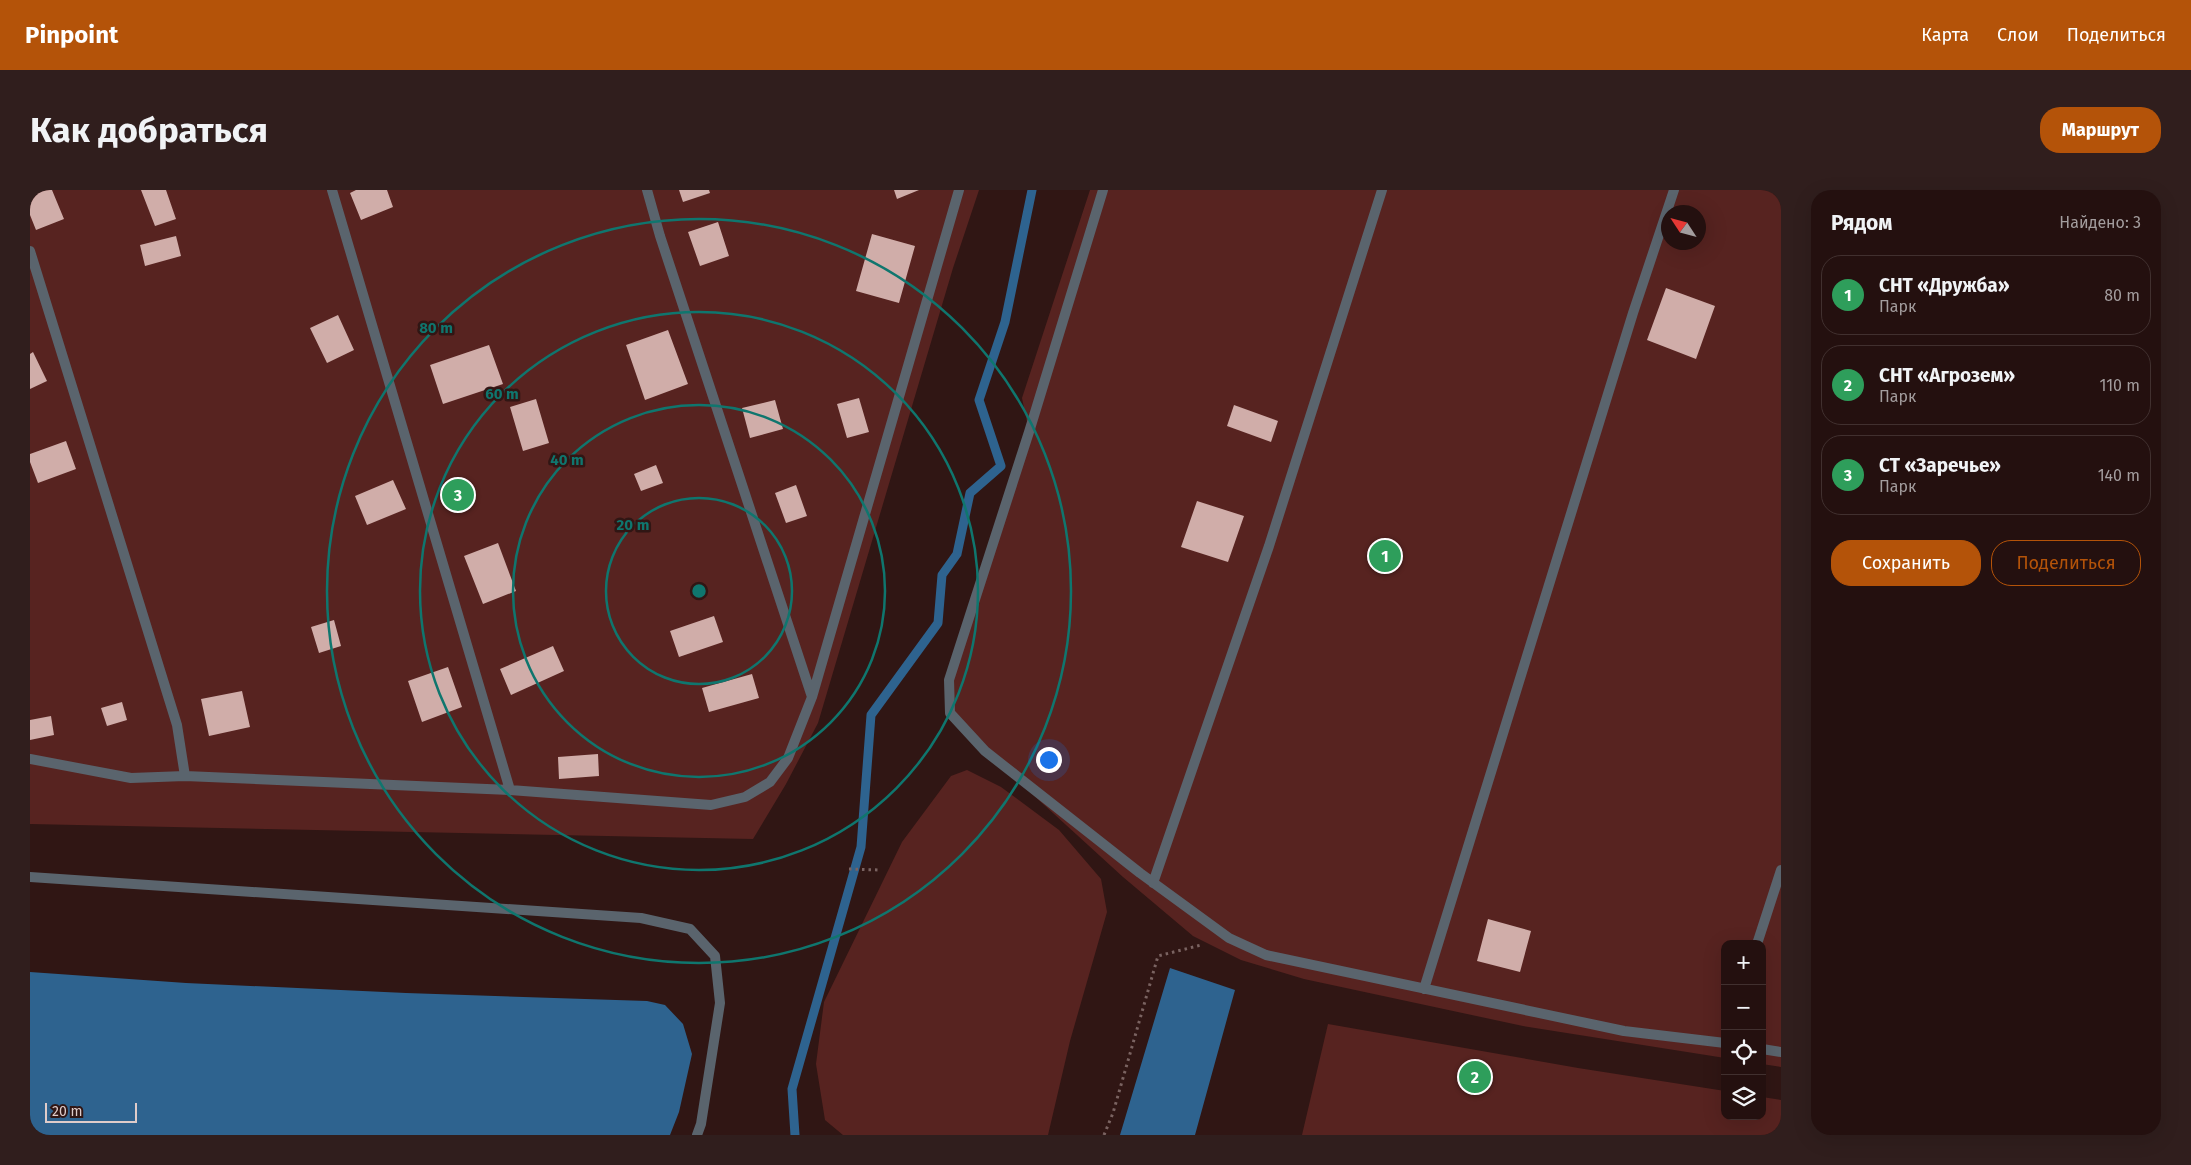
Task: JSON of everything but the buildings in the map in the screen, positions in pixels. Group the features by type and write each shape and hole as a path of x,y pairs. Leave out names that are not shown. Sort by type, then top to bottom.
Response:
{"lane":[{"path":"332,190 510,790"},
{"path":"647,190 660,236 812,697"},
{"path":"30,759 131,778 185,776 510,790 711,805 745,797 770,782 788,758 812,697 959,190"},
{"path":"1103,190 1029,432 949,680 950,712 986,751 1153,883 1229,938 1266,955 1624,1031 1721,1043"},
{"path":"1153,883 1269,546 1382,190"},
{"path":"1424,989 1633,313 1674,190"},
{"path":"30,251 177,725 185,776"},
{"path":"1758,940 1781,870"},
{"path":"30,877 641,918 690,929 715,956 720,1002 701,1124 697,1135"},
{"path":"1766,1050 1781,1052"}],"path":[{"path":"849,869 879,870"},
{"path":"1104,1135 1114,1113 1158,956 1229,938"}],"shaded area":[{"path":"30,190 979,190 953,268 818,723 786,784 753,839 30,824"},
{"path":"1090,190 1781,190 1781,1067 1766,1065 1766,940 1721,940 1721,1057 1523,1026 1304,979 1241,960 1193,936 1123,877 985,751 950,713 949,680 1029,432 1022,398"},
{"path":"967,770 1001,787 1059,830 1101,879 1107,912 1070,1041 1048,1135 843,1135 825,1120 816,1064 824,1002 902,842 951,776"},
{"path":"1328,1024 1578,1068 1721,1090 1721,1120 1766,1120 1766,1098 1781,1100 1781,1135 1302,1135"}],"water":[{"path":"1170,968 1235,990 1195,1135 1120,1135"},
{"path":"30,972 186,983 647,1001 665,1005 683,1024 692,1054 679,1112 670,1135 30,1135"}],"waterway":[{"path":"795,1135 792,1089 861,847 871,715 938,623 942,575 957,554 970,493 1001,466 979,400 1005,322 1032,190"}],"place":[{"name":"СТ «Заречье»","path":"458,495"},
{"name":"СНТ «Дружба»","path":"1385,556"},
{"name":"СНТ «Агрозем»","path":"1475,1077"}]}
